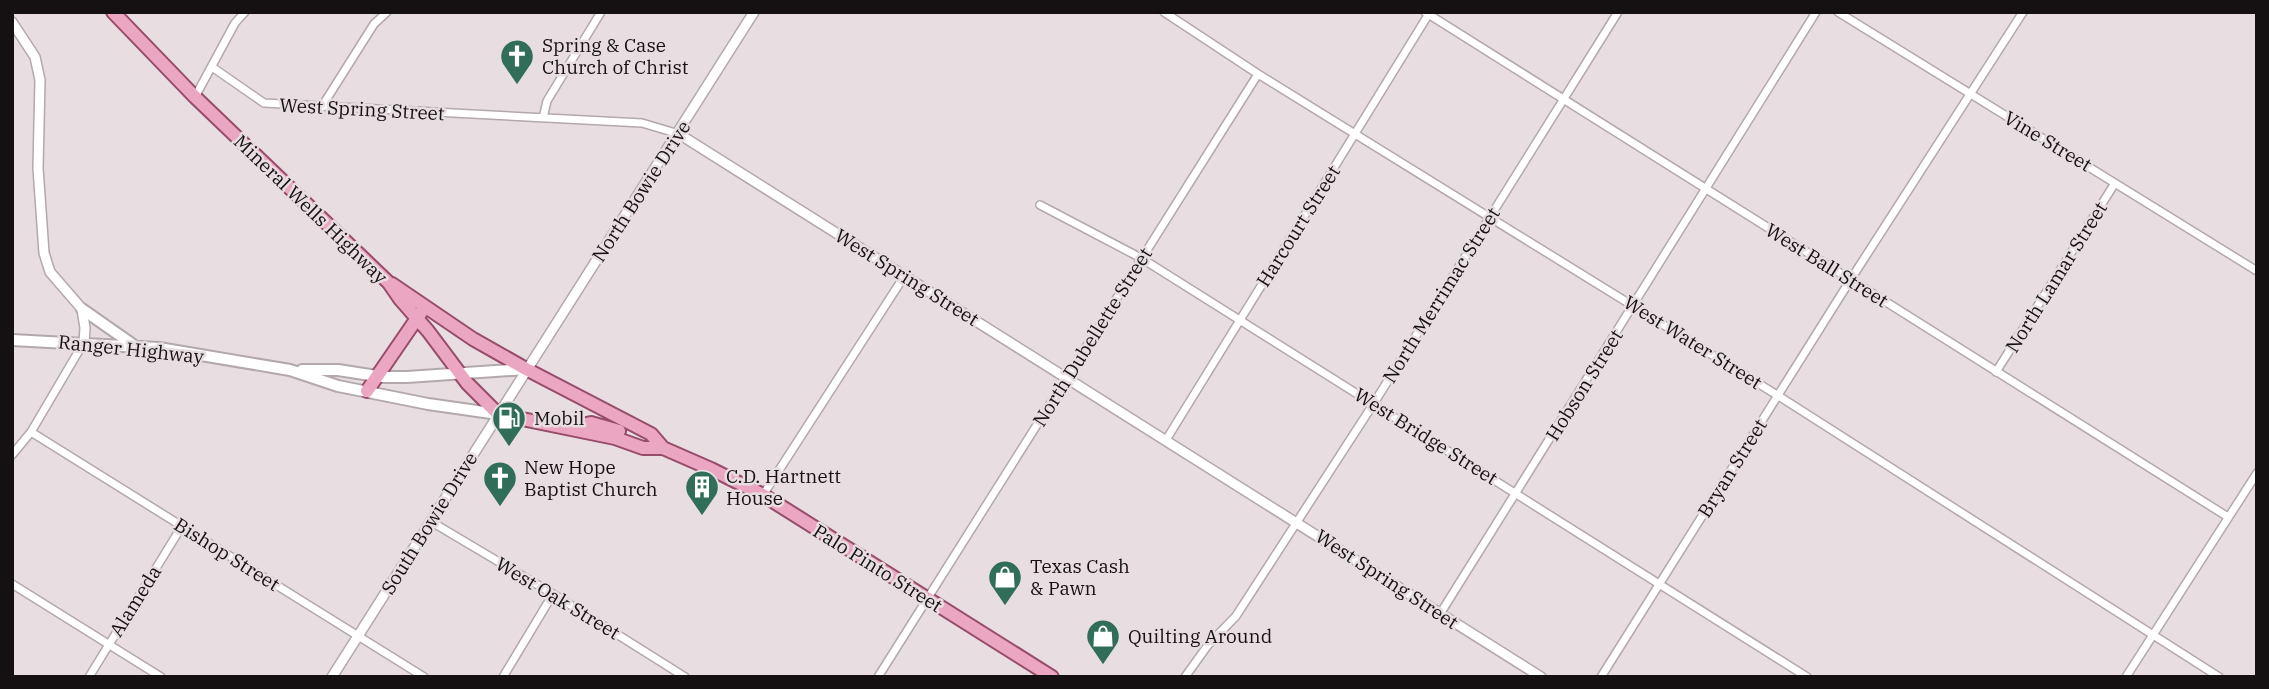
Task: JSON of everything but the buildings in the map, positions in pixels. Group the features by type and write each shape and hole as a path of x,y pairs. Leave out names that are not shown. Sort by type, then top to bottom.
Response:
{"main road":[{"name":"Mineral Wells Highway","path":"113,12 195,97 389,283 400,299 421,312 460,374 498,414"},
{"path":"82,309 134,346"},
{"path":"367,391 421,312"},
{"name":"Palo Pinto Street","path":"421,312 449,332 474,339 526,369 643,448 663,447"},
{"name":"Ranger Highway","path":"12,340 159,348 290,370 338,386 428,404 498,414"},
{"name":"Ranger Highway","path":"290,370 338,370 376,376 526,369"},
{"name":"Palo Pinto Street","path":"498,414 568,428 651,434 663,447 712,468 763,495 1052,677"}],"street":[{"path":"195,97 235,23 245,12"},
{"path":"321,108 374,24 387,12"},
{"path":"543,118 547,101 601,12"},
{"name":"North Bowie Drive","path":"526,369 679,134 754,12"},
{"name":"West Water Street","path":"1164,12 1258,74 1777,395 2219,677"},
{"name":"North Merrimac Street","path":"1185,677 1210,642 1236,616 1298,522 1618,12"},
{"name":"Hobson Street","path":"1440,614 1816,12"},
{"name":"Vine Street","path":"1838,12 2257,271"},
{"name":"Bryan Street","path":"1601,677 1777,395 2023,12"},
{"name":"West Ball Street","path":"1428,13 2228,517"},
{"name":"Harcourt Street","path":"1166,440 1428,13"},
{"path":"12,22 35,57 40,80 38,168 44,253 50,272 82,309 85,327 84,342 31,432 12,456"},
{"name":"West Spring Street","path":"212,67 264,103 642,123 679,134 1541,677"},
{"name":"North Dubellette Street","path":"878,677 1258,74"},
{"name":"North Lamar Street","path":"1996,372 2115,183"},
{"name":"West Bridge Street","path":"1040,205 1141,258 1807,677"},
{"path":"763,495 905,275"},
{"name":"South Bowie Drive","path":"332,677 526,369"},
{"name":"Bishop Street","path":"31,432 424,677"},
{"path":"2126,677 2228,517 2254,485 2257,473"},
{"name":"West Oak Street","path":"430,520 685,677"},
{"name":"Alameda","path":"89,677 182,526"},
{"path":"12,584 161,677"},
{"path":"503,677 553,594"}],"place":[{"name":"Spring & Case Church of Christ","path":"517,86"},
{"name":"Mobil","path":"509,448"},
{"name":"New Hope Baptist Church","path":"500,508"},
{"name":"C.D. Hartnett House","path":"702,517"},
{"name":"Texas Cash & Pawn","path":"1005,607"},
{"name":"Quilting Around","path":"1103,666"}]}
